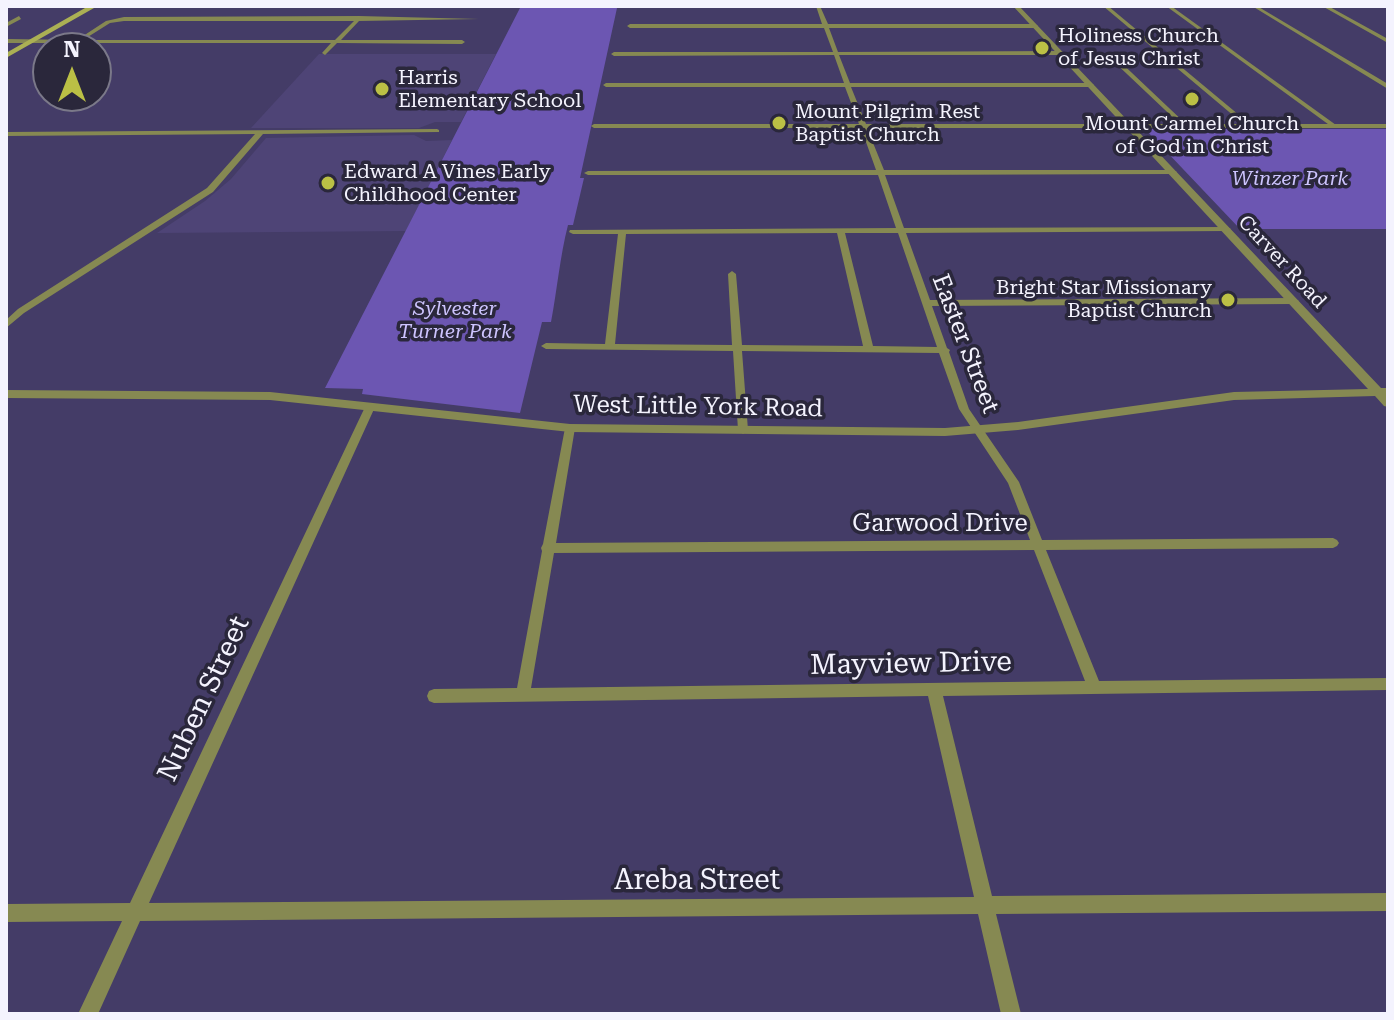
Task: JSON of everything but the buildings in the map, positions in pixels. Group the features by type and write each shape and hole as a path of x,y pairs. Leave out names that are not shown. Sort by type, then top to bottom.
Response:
{"main road":[{"path":"6,6 576,6"},
{"path":"6,48 80,6"},
{"path":"48,32 93,6"},
{"path":"6,56 32,41"}],"street":[{"name":"Easter Street","path":"818,6 964,409 1013,482 1095,688"},
{"name":"Carver Road","path":"1016,6 1383,392 1388,403"},
{"path":"1105,6 1249,126"},
{"path":"1168,6 1334,126"},
{"path":"1254,6 1388,87"},
{"path":"1324,6 1388,41"},
{"path":"6,25 19,18"},
{"path":"325,53 360,18"},
{"path":"94,32 116,20 476,19"},
{"path":"630,26 1035,26"},
{"path":"6,41 32,41"},
{"path":"112,41 462,42"},
{"path":"614,54 1061,53"},
{"path":"1111,56 1185,126"},
{"path":"606,85 1091,85"},
{"path":"594,126 1388,126"},
{"path":"6,134 437,131"},
{"path":"6,325 21,311 210,190 261,132"},
{"path":"588,173 1173,172"},
{"path":"573,232 1227,229"},
{"path":"840,230 869,349"},
{"path":"610,346 622,231"},
{"path":"732,274 743,430"},
{"path":"927,303 1294,301"},
{"path":"546,346 945,350"},
{"name":"West Little York Road","path":"6,394 270,396 570,428 977,430 1234,396 1383,392"},
{"name":"Nuben Street","path":"88,1014 370,407"},
{"path":"523,695 570,428"},
{"name":"Garwood Drive","path":"547,548 1333,543"},
{"name":"Mayview Drive","path":"434,696 1388,684"},
{"path":"934,690 1011,1014"},
{"name":"Areba Street","path":"6,913 986,908 1388,902"}],"shaded area":[{"name":"Harris Elementary School","path":"319,54 496,54 461,122 435,122 419,128 251,128"},
{"name":"Edward A Vines Early Childhood Center","path":"414,135 426,141 452,140 406,231 157,233 205,201 231,179 266,138"}],"green space":[{"name":"Sylvester Turner Park","path":"520,8 617,8 580,178 584,178 573,225 568,225 565,237 551,322 542,322 520,413 362,394 363,389 325,388"},
{"name":"Winzer Park","path":"1145,129 1388,129 1388,229 1240,229"}],"place":[{"name":"Holiness Church of Jesus Christ","path":"1042,48"},
{"name":"Harris Elementary School","path":"382,89"},
{"name":"Mount Carmel Church of God in Christ","path":"1192,99"},
{"name":"Mount Pilgrim Rest Baptist Church","path":"779,123"},
{"name":"Edward A Vines Early Childhood Center","path":"328,183"},
{"name":"Bright Star Missionary Baptist Church","path":"1228,300"}]}
